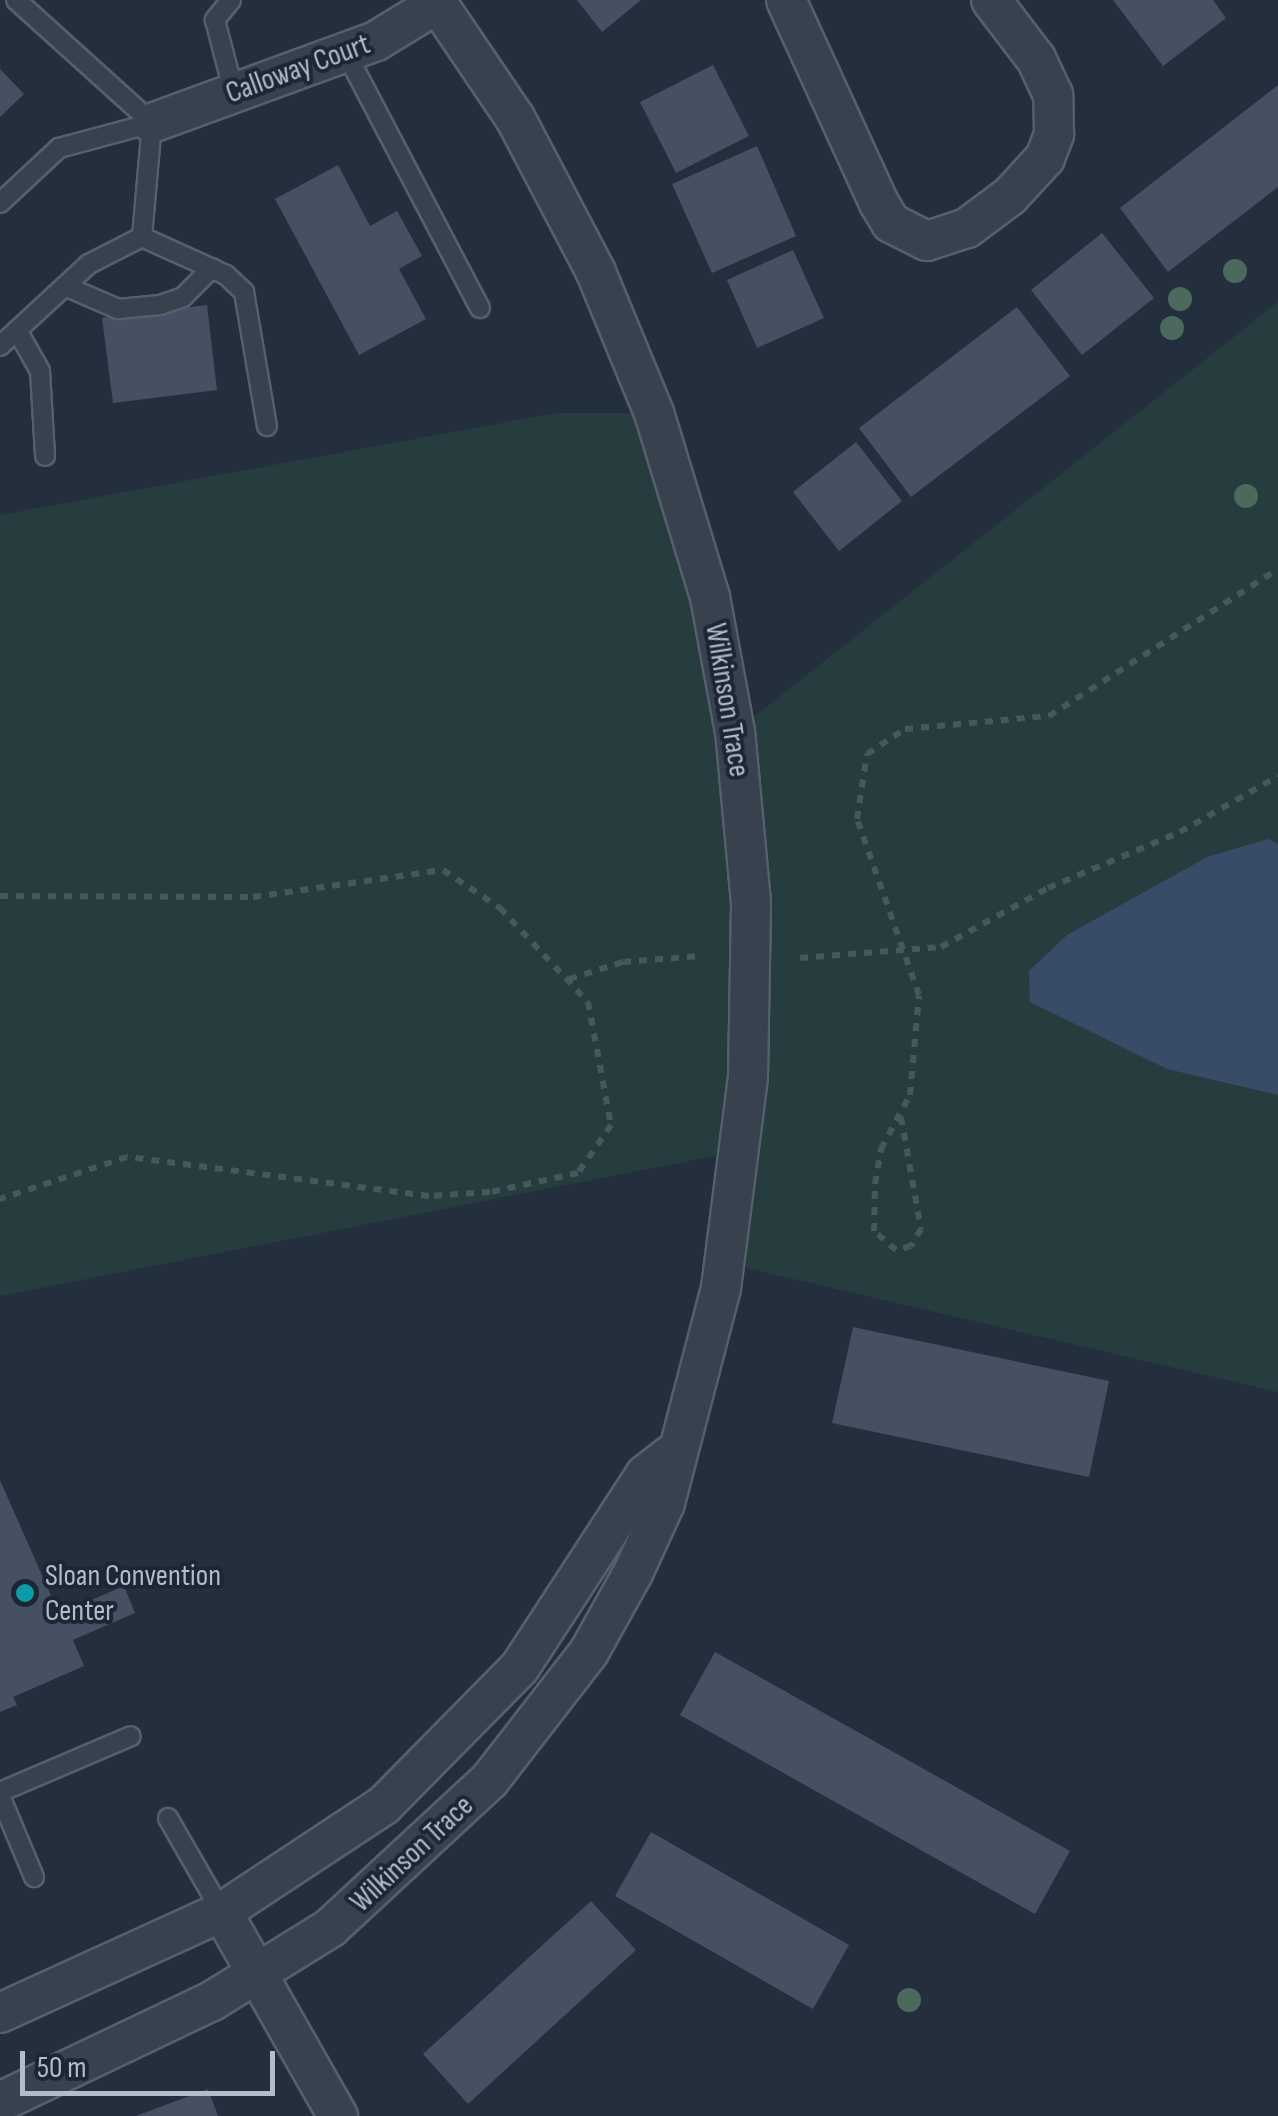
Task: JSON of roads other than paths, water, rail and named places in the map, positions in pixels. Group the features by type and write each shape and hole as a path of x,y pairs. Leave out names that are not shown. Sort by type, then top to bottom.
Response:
{"street":[{"path":"786,0 879,203 900,229 927,241 967,228 1010,196 1045,158 1054,134 1053,95 1036,59 991,0"},
{"name":"Calloway Court","path":"152,123 346,53 436,2"},
{"name":"Wilkinson Trace","path":"0,2102 256,1976 413,1859 535,1725 589,1652 633,1574 665,1503 671,1455 721,1288 748,1076 751,903 728,680 688,514 631,351 558,193 436,2"},
{"name":"Wilkinson Trace","path":"0,2013 222,1912 336,1842 473,1722 546,1632 645,1474 671,1455"},
{"path":"222,1912 338,2116"}],"lane":[{"path":"16,0 152,123"},
{"path":"231,0 215,20 234,93"},
{"path":"346,53 480,308"},
{"path":"0,203 59,148 152,123"},
{"path":"142,237 152,123"},
{"path":"142,237 212,268 244,292 254,319 267,426"},
{"path":"0,346 65,286 142,237"},
{"path":"65,286 118,309 160,305 183,296 212,268"},
{"path":"17,330 40,371 46,456"},
{"path":"34,1878 0,1794 131,1736"},
{"path":"168,1818 222,1912"}],"water":[{"path":"1268,839 1278,844 1278,1095 1167,1069 1030,1002 1029,971 1067,935 1207,857"}],"place":[{"name":"Sloan Convention Center","path":"25,1593"}]}
